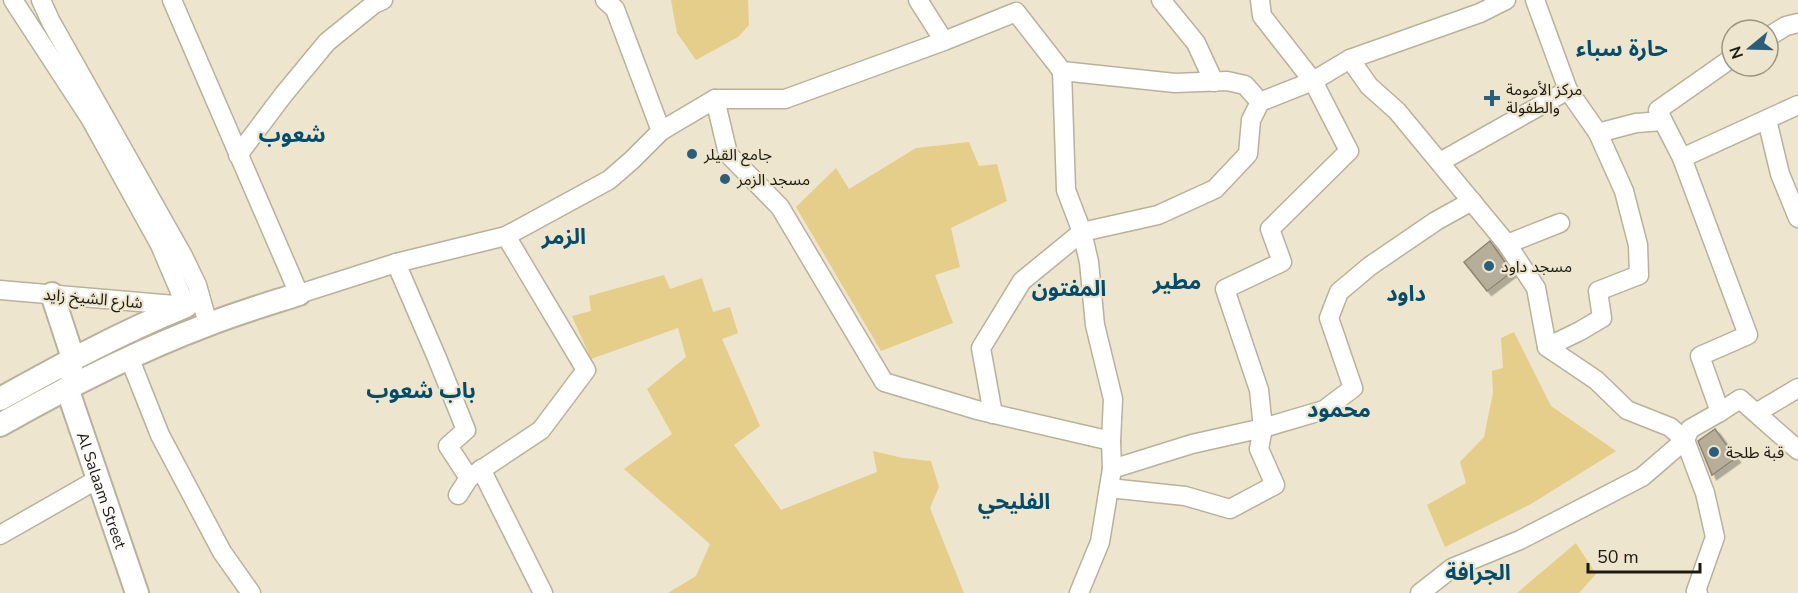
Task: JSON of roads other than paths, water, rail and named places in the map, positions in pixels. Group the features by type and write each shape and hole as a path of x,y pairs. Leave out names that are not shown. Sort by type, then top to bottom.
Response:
{"main road":[{"path":"52,294 73,358 67,388"},
{"path":"0,425 129,357 208,324 299,294"},
{"path":"0,399 73,358 186,306"},
{"name":"Al Salaam Street","path":"67,388 137,593"}],"street":[{"path":"13,0 90,118 160,245 186,306"},
{"path":"41,0 51,22 183,256 196,285 208,324"},
{"path":"172,0 299,294 396,263 506,236 609,180 661,130 715,99 785,99 944,42 1019,6 1062,71 1066,190 1082,232 1089,262 1095,325 1113,399 1112,469 1100,542 1079,593"},
{"path":"238,155 327,42 374,4 383,0"},
{"path":"918,0 944,42"},
{"path":"1161,0 1196,43 1214,82"},
{"path":"1109,488 1185,496 1230,509 1275,485 1260,449 1263,428 1258,390 1224,289 1282,262 1270,229 1349,151 1313,81 1262,16 1260,0"},
{"path":"993,414 981,348 1022,281 1082,232 1158,215 1215,189 1248,154 1251,120 1260,102 1313,81 1350,59 1480,14 1506,0"},
{"path":"1535,0 1568,90 1598,133 1624,190 1638,245 1639,275 1598,291 1602,318 1546,347"},
{"path":"610,3 661,130"},
{"path":"1780,30 1798,23"},
{"path":"1350,59 1369,86 1396,111 1507,244 1536,288 1546,347 1596,380 1628,410 1670,427 1685,440 1705,493 1715,537 1696,591 1698,593"},
{"path":"1720,66 1658,110 1682,158 1748,335 1700,356 1720,412"},
{"path":"1062,71 1175,83 1227,81 1245,85 1260,102"},
{"path":"1440,162 1568,90"},
{"path":"715,99 728,153 780,207 884,382 993,414 1111,441"},
{"path":"1682,158 1798,105"},
{"path":"1767,120 1780,174 1798,218"},
{"path":"1598,133 1636,123 1663,121"},
{"path":"1112,469 1192,444 1263,428 1324,410 1353,388 1329,318 1339,292 1370,266 1436,221 1473,201"},
{"path":"1507,244 1560,223"},
{"path":"458,495 475,474 540,430 586,370 506,236"},
{"path":"396,263 466,430 448,446 475,474 543,593"},
{"name":"شارع الشيخ زايد","path":"0,290 186,306"},
{"path":"129,357 160,435 222,552 251,593"},
{"path":"1756,412 1798,388"},
{"path":"1420,593 1452,568 1520,540 1642,477 1685,440 1690,429 1740,399 1798,450"},
{"path":"0,535 98,479"}],"place":[{"name":"مركز الأمومة والطفولة","path":"1492,98"},
{"name":"جامع القيلر","path":"692,154"},
{"name":"مسجد الزمر","path":"725,179"},
{"name":"مسجد داود","path":"1489,266"},
{"name":"قبة طلحة","path":"1714,452"}],"district":[{"name":"حارة سباء","path":"1622,48"},
{"name":"شعوب","path":"292,134"},
{"name":"الزمر","path":"564,236"},
{"name":"مطير","path":"1177,281"},
{"name":"المفتون","path":"1069,288"},
{"name":"داود","path":"1406,293"},
{"name":"باب شعوب","path":"421,390"},
{"name":"محمود","path":"1339,409"},
{"name":"الفليحي","path":"1014,501"},
{"name":"الجرافة","path":"1478,572"}]}
